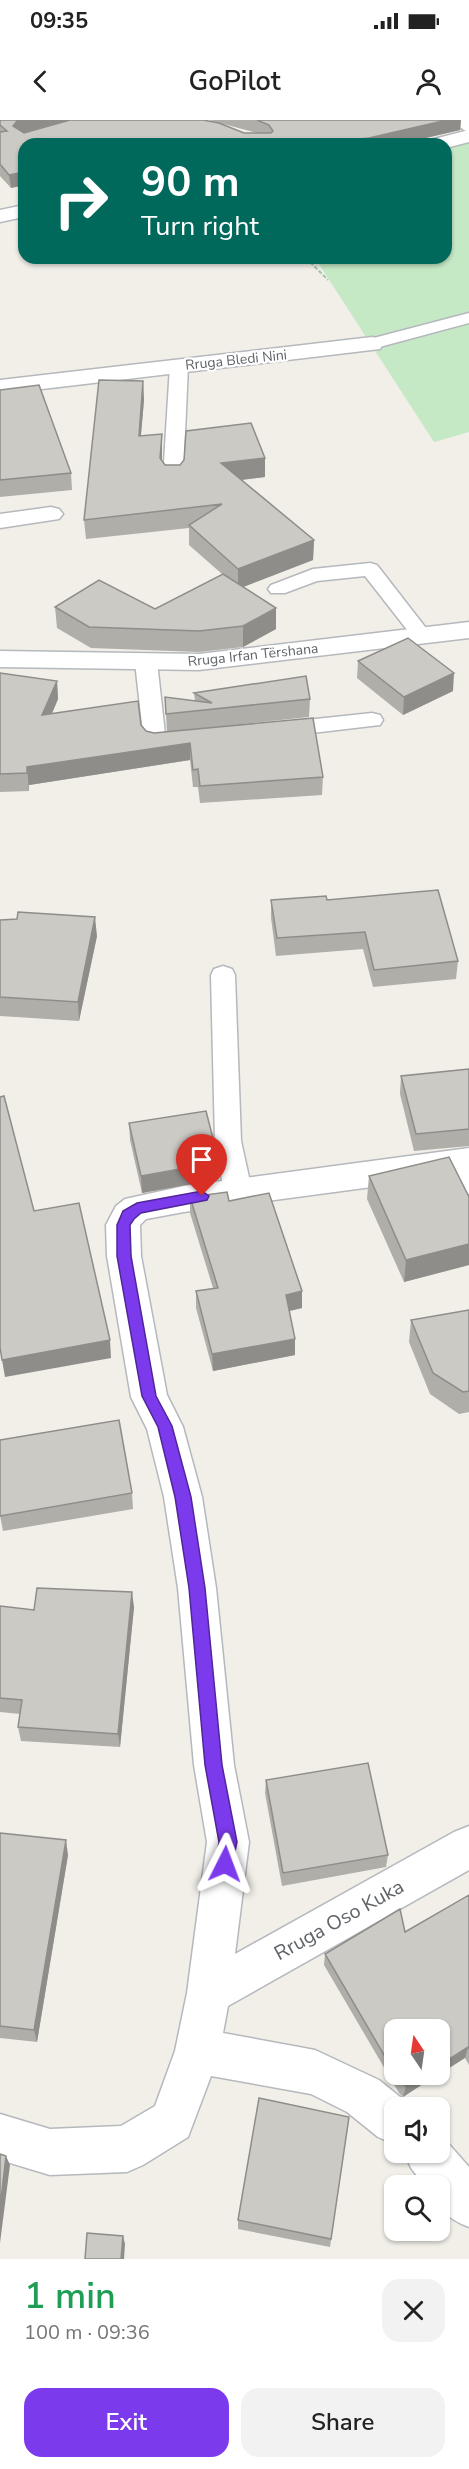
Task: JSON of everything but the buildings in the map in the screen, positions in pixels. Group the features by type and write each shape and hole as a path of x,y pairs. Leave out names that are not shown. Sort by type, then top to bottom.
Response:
{"street":[{"path":"452,140 469,136"},
{"path":"0,216 18,212"},
{"name":"Rruga Bledi Nini","path":"0,387 372,344"},
{"path":"0,521 51,514"},
{"name":"Rruga Irfan Tërshana","path":"0,659 71,658 146,662 224,660 469,630"},
{"path":"0,2137 50,2152 127,2149 172,2121 197,2051 208,1993 228,1842 214,1765 197,1588 183,1497 165,1426 149,1396 124,1256 123,1225 128,1215 137,1208 238,1191 467,1169"},
{"name":"Rruga Oso Kuka","path":"208,1993 469,1847"},
{"path":"197,2051 315,2072 363,2096 384,2113"},
{"path":"436,2163 469,2204"}],"lane":[{"path":"459,120 469,127"},
{"name":"Rruga Bledi Nini","path":"372,344 469,318"},
{"path":"173,478 179,366"},
{"path":"278,589 313,575 370,569 422,636"},
{"path":"146,662 154,742 200,738"},
{"path":"256,732 372,720"},
{"path":"223,975 228,1141 238,1191"}],"path":[{"path":"312,264 328,280"}],"green space":[{"path":"469,142 469,432 434,442 319,264 452,264 452,146"}],"route":[{"path":"202,1196 137,1208 128,1215 123,1225 124,1256 149,1396 165,1426 183,1497 197,1588 214,1765 228,1842 225,1864"}]}
